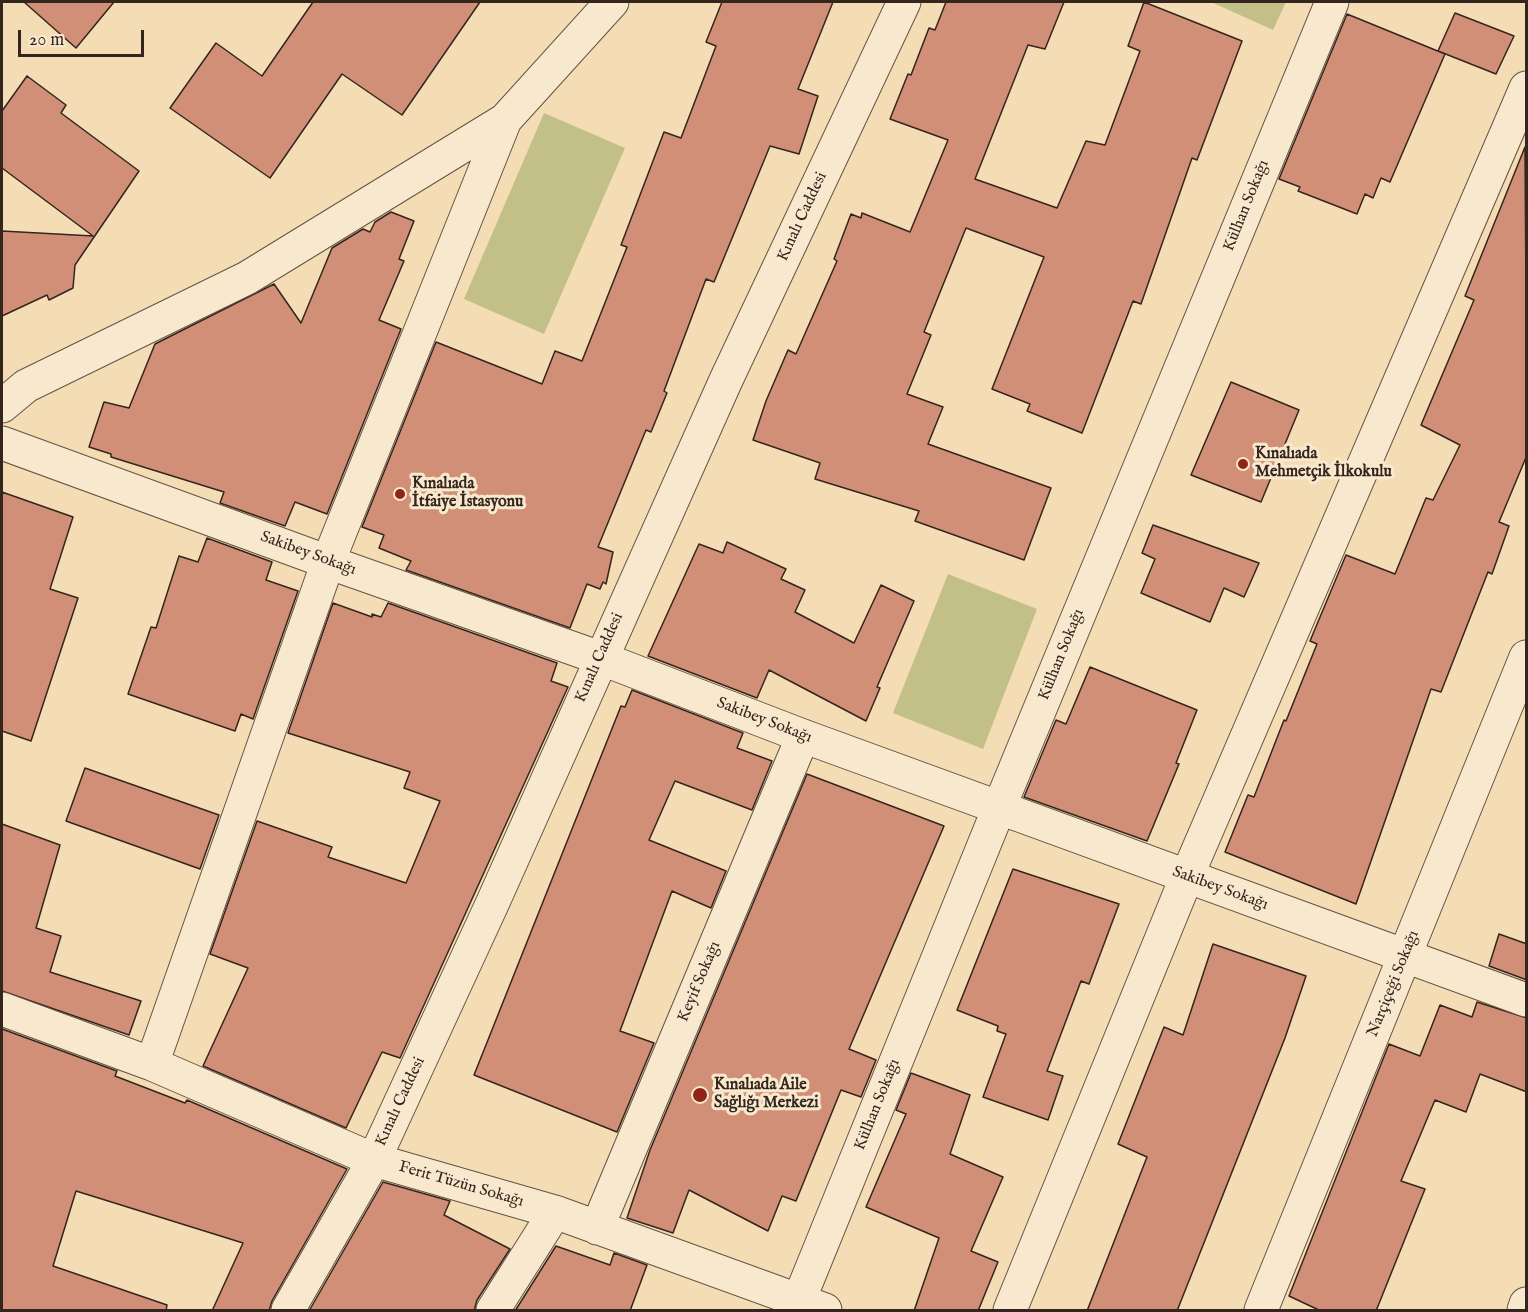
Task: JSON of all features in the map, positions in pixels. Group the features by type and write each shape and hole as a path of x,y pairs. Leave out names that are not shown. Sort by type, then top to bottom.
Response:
{"street":[{"path":"2,406 26,386 247,278 505,120 612,2"},
{"name":"Kınalı Caddesi","path":"288,1311 374,1160 493,902 721,391 904,2"},
{"name":"Külhan Sokağı","path":"806,1307 999,808 1332,2"},
{"path":"1010,1311 1187,876 1527,88"},
{"path":"152,1064 328,562 505,120"},
{"name":"Sakibey Sokağı","path":"2,442 328,562 600,658 803,736 1527,1000"},
{"name":"Narçiçeği Sokağı","path":"1262,1311 1527,657"},
{"name":"Keyif Sokağı","path":"597,1228 803,736"},
{"name":"Ferit Tüzün Sokağı","path":"2,1009 152,1064 374,1160 555,1212 806,1307"},
{"path":"493,1311 555,1212"},
{"path":"1524,1311 1527,1304"}],"shaded area":[{"path":"1211,2 1286,2 1273,30"},
{"path":"544,113 625,148 544,334 464,299"},
{"path":"948,574 1037,609 983,749 893,713"}],"building":[{"path":"24,2 114,2 76,48"},
{"path":"313,2 480,2 402,115 342,74 270,178 170,108 216,43 262,76"},
{"path":"722,2 833,2 798,89 818,96 799,154 770,146 714,282 706,279 664,391 667,393 651,432 646,430 598,547 613,552 606,584 603,582 600,589 587,584 570,628 406,570 411,561 379,548 384,535 362,527 436,342 542,384 555,351 582,361 627,247 621,245 664,132 681,138 716,46 706,42"},
{"path":"946,2 1064,2 1045,49 1028,45 975,179 1057,208 1086,141 1105,145 1140,51 1128,46 1144,2 1242,41 1197,160 1192,158 1141,304 1133,301 1082,433 1027,411 1030,404 992,389 1044,257 966,228 924,332 931,335 907,394 943,407 928,444 1051,488 1024,560 915,521 919,511 815,479 820,463 753,440 766,401 788,350 796,354 837,261 834,259 851,214 861,218 862,213 910,232 948,140 890,119 908,74 911,75 929,28 935,30"},
{"path":"1455,13 1514,36 1496,74 1438,51"},
{"path":"1347,14 1445,54 1390,182 1381,178 1373,198 1365,194 1357,214 1298,191 1300,187 1279,179"},
{"path":"27,76 66,105 61,113 139,171 75,265 73,288 49,300 47,295 2,316 2,231 93,236 2,168 2,111"},
{"path":"1525,147 1527,455 1499,522 1509,526 1492,574 1488,572 1441,692 1431,689 1356,904 1225,852 1248,795 1254,797 1284,720 1286,721 1317,644 1310,641 1346,555 1395,574 1426,498 1433,500 1460,445 1421,425 1474,300 1465,296"},
{"path":"391,212 414,221 399,259 404,261 379,320 401,329 327,514 295,502 285,526 220,503 224,492 111,457 111,454 89,447 104,402 129,408 155,344 274,284 301,323 332,248 363,229 370,232 375,222"},
{"path":"1231,382 1299,410 1261,502 1191,475"},
{"path":"2,492 73,517 50,589 78,598 31,741 2,731"},
{"path":"1153,525 1259,563 1244,597 1224,588 1210,622 1141,593 1155,559 1142,553"},
{"path":"207,538 272,562 266,580 298,591 253,719 241,714 235,731 128,694 151,627 156,628 179,556 198,562"},
{"path":"727,542 786,569 781,579 805,590 795,612 854,643 881,585 914,601 877,687 880,688 866,721 769,670 757,698 648,656 699,544 723,553"},
{"path":"333,603 372,617 372,614 381,617 388,603 557,663 551,681 568,687 400,1058 382,1052 346,1128 203,1066 248,968 210,954 257,821 332,847 328,857 406,883 440,801 404,788 410,772 288,733"},
{"path":"1090,667 1197,710 1176,763 1179,764 1147,841 1024,797 1056,720 1066,724"},
{"path":"632,690 743,733 737,748 772,761 752,810 675,781 649,840 726,871 711,908 672,891 620,1031 654,1043 617,1132 474,1075 621,706 625,707"},
{"path":"85,768 219,815 200,869 66,821"},
{"path":"807,774 944,826 849,1049 876,1060 861,1097 841,1090 796,1201 782,1196 768,1231 689,1190 673,1233 627,1218 650,1150"},
{"path":"2,824 60,845 36,928 61,936 50,972 141,1001 129,1035 2,991"},
{"path":"1013,869 1119,904 1089,984 1081,981 1047,1071 1063,1076 1048,1120 983,1097 1006,1034 997,1031 998,1026 957,1010"},
{"path":"1499,934 1527,944 1527,980 1489,966"},
{"path":"1213,944 1306,976 1285,1038 1177,1311 1087,1311 1147,1157 1118,1144 1164,1027 1183,1035"},
{"path":"1477,1002 1527,1018 1527,1092 1480,1074 1466,1112 1435,1100 1401,1181 1425,1189 1376,1311 1321,1311 1289,1296 1389,1044 1420,1056 1440,1005 1472,1017"},
{"path":"2,1029 117,1071 115,1076 185,1103 187,1100 347,1169 272,1301 269,1311 212,1311 243,1243 76,1191 53,1266 167,1305 166,1311 2,1311"},
{"path":"911,1073 970,1095 950,1154 1003,1177 971,1251 998,1262 978,1311 914,1311 939,1238 866,1207 906,1114 896,1110"},
{"path":"383,1182 450,1201 444,1215 510,1249 477,1300 474,1311 309,1311"},
{"path":"556,1246 610,1265 614,1253 647,1265 630,1311 515,1311"}],"place":[{"name":"Kınalıada Mehmetçik İlkokulu","path":"1243,464"},
{"name":"Kınalıada İtfaiye İstasyonu","path":"400,494"},
{"name":"Kınalıada Aile Sağlığı Merkezi","path":"700,1095"}]}
